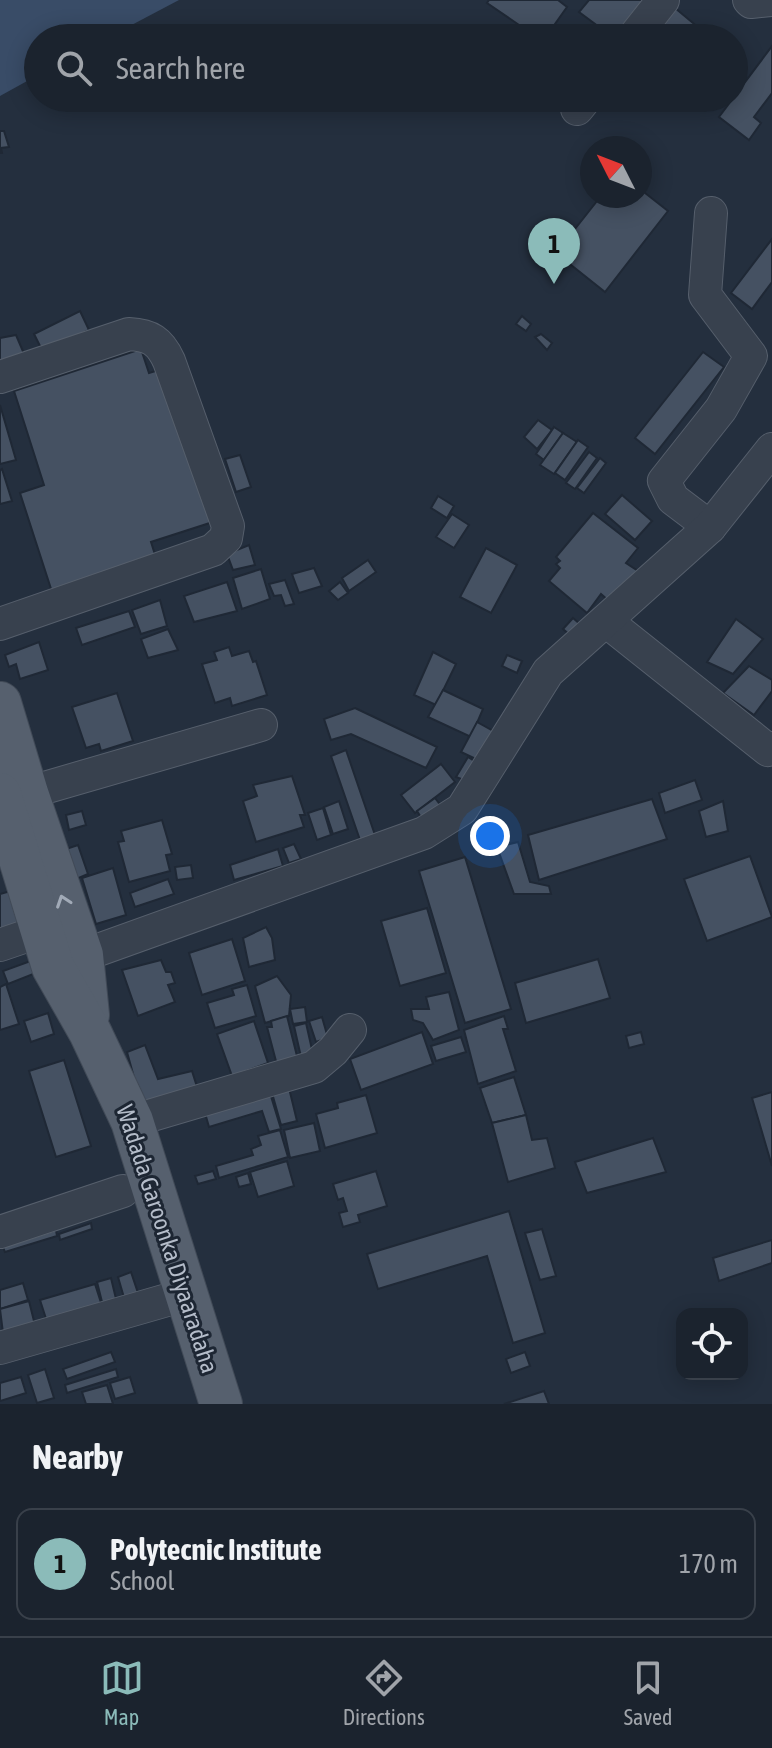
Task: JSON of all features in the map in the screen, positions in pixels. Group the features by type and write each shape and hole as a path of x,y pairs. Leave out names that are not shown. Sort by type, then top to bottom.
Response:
{"main road":[{"name":"Wadada Garoonka Diyaaradaha","path":"0,703 13,794 59,951 90,1032 132,1121 221,1404"}],"street":[{"path":"644,24 663,0"},
{"path":"749,0 772,0"},
{"path":"710,527 673,499 664,481 721,409 751,356 705,295 711,213"},
{"path":"0,377 129,334 148,335 163,347 169,361 228,526 226,538 213,550 0,624"},
{"path":"0,945 59,951 424,833 462,809 548,672 710,527 772,449"},
{"path":"606,621 768,750 772,748"},
{"path":"13,794 261,725"},
{"path":"132,1121 314,1067 333,1051 350,1030"},
{"path":"0,1232 123,1191"},
{"path":"0,1348 188,1294"}],"water":[{"path":"0,0 179,0 134,24 24,24 24,83 0,96"}],"building":[{"path":"489,0 558,0 567,7 555,24 518,24 487,3"},
{"path":"589,0 646,0 626,24 595,24 579,12"},
{"path":"675,8 694,24 662,24"},
{"path":"772,46 772,93 754,117 761,123 749,140 719,117 723,112 748,112 748,78"},
{"path":"0,131 4,131 9,147 1,148 2,153 0,153"},
{"path":"652,198 668,211 605,292 556,253 592,208 652,208"},
{"path":"772,239 772,282 752,309 731,293"},
{"path":"80,311 89,330 43,352 34,334"},
{"path":"522,316 531,324 526,331 516,324"},
{"path":"541,334 552,343 547,350 535,337"},
{"path":"16,335 25,356 0,366 0,338"},
{"path":"141,349 149,373 162,369 219,520 151,542 157,561 53,595 20,493 44,485 14,391"},
{"path":"703,352 724,367 655,454 635,438"},
{"path":"0,405 16,460 0,464"},
{"path":"538,420 552,430 537,449 524,437"},
{"path":"554,427 563,433 544,460 536,454"},
{"path":"563,433 577,442 554,474 540,465"},
{"path":"578,440 588,447 565,480 555,473"},
{"path":"589,452 597,458 575,489 566,483"},
{"path":"240,455 251,487 236,492 225,459"},
{"path":"600,458 606,463 584,493 577,488"},
{"path":"0,470 12,501 0,504"},
{"path":"622,495 652,521 635,540 605,514"},
{"path":"438,496 454,506 447,518 431,508"},
{"path":"593,513 638,548 626,563 638,571 609,601 601,594 587,613 549,581 560,568 556,557"},
{"path":"452,514 469,525 454,548 436,537"},
{"path":"249,545 255,565 233,570 227,554"},
{"path":"486,548 517,565 491,613 460,597"},
{"path":"368,560 376,572 349,591 342,578"},
{"path":"314,568 322,586 299,593 292,574"},
{"path":"261,569 270,599 242,609 233,578"},
{"path":"285,580 294,604 285,606 281,595 274,596 269,584"},
{"path":"227,582 237,611 194,622 184,596"},
{"path":"340,582 348,593 338,600 329,591"},
{"path":"160,600 167,626 141,634 132,610"},
{"path":"129,611 135,627 82,645 76,628"},
{"path":"573,618 581,625 571,636 563,629"},
{"path":"736,619 763,639 733,674 707,662"},
{"path":"168,629 178,650 148,658 141,639"},
{"path":"39,642 48,670 20,679 16,664 9,667 5,655"},
{"path":"229,647 232,656 249,651 253,662 256,661 267,695 232,706 230,698 215,703 202,664 217,660 214,652"},
{"path":"433,652 456,664 436,705 414,695"},
{"path":"507,655 522,661 517,673 502,666"},
{"path":"749,666 772,680 772,691 754,715 723,693"},
{"path":"443,690 483,709 471,737 428,717"},
{"path":"117,693 133,741 101,751 99,744 86,748 72,707"},
{"path":"355,708 437,747 426,768 351,734 331,740 324,719"},
{"path":"477,722 495,732 480,761 461,752"},
{"path":"346,750 375,835 360,840 331,756"},
{"path":"468,757 479,764 469,782 456,777"},
{"path":"441,764 455,782 415,813 401,795"},
{"path":"292,776 305,815 300,815 304,827 256,842 243,801 257,796 253,785"},
{"path":"695,780 702,800 665,813 659,793"},
{"path":"435,798 445,811 425,824 417,811"},
{"path":"652,799 667,839 539,880 528,835"},
{"path":"339,801 348,829 333,834 324,807"},
{"path":"723,801 728,831 706,837 699,811"},
{"path":"323,808 331,835 317,840 308,813"},
{"path":"82,811 86,825 69,830 66,815"},
{"path":"162,820 172,854 166,855 170,871 129,882 118,842 124,841 121,831"},
{"path":"518,842 530,882 549,886 551,894 514,894 497,847"},
{"path":"294,844 301,859 289,863 283,848"},
{"path":"78,845 88,874 74,880 63,850"},
{"path":"278,849 283,866 234,880 230,865"},
{"path":"750,856 772,917 707,941 684,879"},
{"path":"465,857 511,1009 465,1023 419,871"},
{"path":"191,865 193,878 177,880 175,867"},
{"path":"113,868 126,915 96,924 82,878"},
{"path":"168,879 174,894 135,907 130,893"},
{"path":"14,890 24,929 0,935 0,894"},
{"path":"427,908 446,973 400,986 381,921"},
{"path":"266,927 272,938 275,960 249,967 243,938"},
{"path":"232,939 245,981 202,995 189,953"},
{"path":"36,959 41,971 8,984 3,971"},
{"path":"598,959 610,998 526,1023 515,983"},
{"path":"161,960 175,983 168,985 175,1002 138,1016 122,970"},
{"path":"277,976 291,995 289,1016 265,1023 255,986"},
{"path":"6,984 19,1024 0,1030 0,987"},
{"path":"247,985 256,1016 215,1028 207,1003 234,995 232,989"},
{"path":"449,992 459,1030 433,1040 423,1023 413,1020 411,1009 429,1009 426,997"},
{"path":"305,1007 307,1022 293,1024 290,1009"},
{"path":"48,1013 54,1034 31,1042 24,1021"},
{"path":"287,1016 298,1060 277,1065 267,1027 272,1027 271,1021"},
{"path":"504,1016 508,1029 503,1029 516,1071 478,1084 464,1030"},
{"path":"322,1017 328,1038 316,1042 309,1021"},
{"path":"254,1021 268,1063 232,1076 217,1034"},
{"path":"306,1023 313,1054 301,1057 294,1026"},
{"path":"422,1032 433,1064 361,1090 350,1059"},
{"path":"641,1032 644,1044 629,1048 626,1036"},
{"path":"461,1037 466,1052 436,1061 431,1046"},
{"path":"145,1045 158,1079 192,1071 198,1090 145,1101 138,1092 127,1052"},
{"path":"64,1060 91,1146 56,1157 29,1071"},
{"path":"514,1077 526,1115 492,1123 480,1088"},
{"path":"289,1088 297,1121 281,1125 272,1093"},
{"path":"772,1092 772,1166 752,1098"},
{"path":"270,1093 281,1129 269,1132 262,1111 209,1127 205,1113"},
{"path":"366,1095 377,1133 325,1148 316,1114 338,1108 337,1103"},
{"path":"526,1115 532,1140 547,1138 555,1168 508,1182 492,1123"},
{"path":"314,1123 320,1151 290,1158 284,1130"},
{"path":"280,1130 288,1157 219,1178 216,1166 253,1155 251,1149 261,1145 258,1136"},
{"path":"653,1138 666,1172 587,1193 575,1162"},
{"path":"287,1161 294,1186 258,1197 250,1172"},
{"path":"213,1171 216,1179 198,1184 195,1176"},
{"path":"376,1171 387,1206 358,1215 360,1222 343,1227 339,1213 347,1211 343,1198 338,1200 333,1184"},
{"path":"248,1173 251,1184 239,1187 236,1177"},
{"path":"509,1211 545,1333 513,1343 487,1256 378,1289 367,1254"},
{"path":"91,1223 92,1229 60,1240 59,1234"},
{"path":"542,1229 556,1276 540,1280 525,1233"},
{"path":"56,1230 57,1236 5,1252 3,1247"},
{"path":"772,1240 772,1263 719,1281 713,1258"},
{"path":"131,1272 139,1296 125,1301 118,1277"},
{"path":"111,1278 117,1303 103,1306 97,1282"},
{"path":"23,1283 28,1300 0,1309 0,1290"},
{"path":"95,1284 103,1309 48,1325 40,1300"},
{"path":"29,1301 35,1325 3,1333 0,1309"},
{"path":"111,1352 115,1362 67,1379 63,1369"},
{"path":"525,1352 530,1366 511,1373 506,1359"},
{"path":"45,1369 54,1398 37,1403 28,1375"},
{"path":"116,1369 118,1377 67,1393 65,1385"},
{"path":"21,1377 26,1393 0,1401 0,1383"},
{"path":"130,1377 135,1393 115,1399 110,1383"},
{"path":"107,1385 113,1404 86,1404 82,1392"},
{"path":"544,1391 549,1404 504,1404"}],"place":[{"name":"Polytecnic Institute","path":"554,284"}]}
